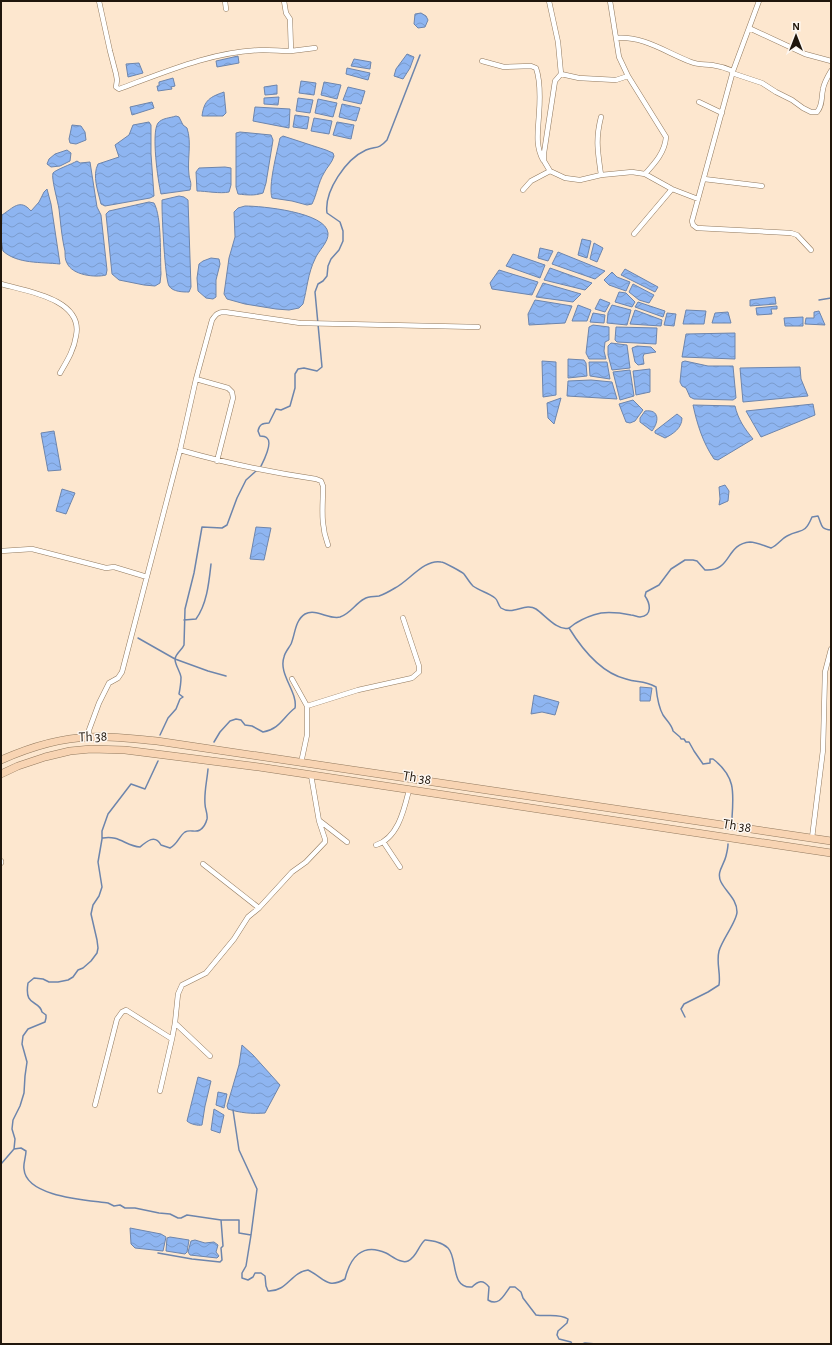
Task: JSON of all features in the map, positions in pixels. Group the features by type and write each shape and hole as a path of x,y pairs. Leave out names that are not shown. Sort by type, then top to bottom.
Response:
{"street":[{"path":"99,1 116,74 117,89 165,71 213,57 263,50 291,51 315,48"},
{"path":"225,1 226,9"},
{"path":"284,1 286,13 290,19 291,51"},
{"path":"544,161 555,81 561,74 558,42 549,1"},
{"path":"610,1 619,57 628,76 666,137 666,145 661,155 646,174"},
{"path":"759,1 732,72 692,221 693,226 697,228 791,233 798,235 811,250"},
{"path":"749,28 805,54 831,61"},
{"path":"616,38 639,40 658,46 691,62 701,65 722,67 762,83 810,112 816,112 820,108 823,88 831,71"},
{"path":"482,61 504,67 531,66 536,68 539,77 538,146 550,171 565,178 580,180 601,175 632,172 646,174 672,189 698,199"},
{"path":"561,74 579,78 616,80 628,76"},
{"path":"700,102 722,113"},
{"path":"601,117 597,134 597,146 601,175"},
{"path":"523,190 531,181 550,171"},
{"path":"704,178 762,186"},
{"path":"634,234 672,189"},
{"path":"1,284 42,295 67,308 74,317 77,335 70,354 60,373"},
{"path":"89,737 89,730 109,683 118,678 122,672 148,577 196,379 215,314 225,312 300,323 478,327"},
{"path":"196,379 228,388 232,392 233,398 217,461"},
{"path":"180,450 217,461 254,469 316,479 320,481 323,486 322,524 328,544"},
{"path":"1,551 32,549 106,568 114,567 148,577"},
{"path":"307,706 358,690 412,678 419,672 419,666 403,618"},
{"path":"812,838 823,750 825,672 831,649"},
{"path":"292,679 307,706 307,735 301,763"},
{"name":"Th 38","path":"1,760 44,745 89,737 157,741 831,841"},
{"name":"Th 38","path":"1,774 18,766 70,751 91,749 155,752 831,853"},
{"path":"259,767 262,757"},
{"path":"160,1091 176,1023 178,994 182,986 206,973 234,939 244,922 325,842 319,821 311,775"},
{"path":"376,845 384,842 396,827 404,808 409,790"},
{"path":"623,821 624,810"},
{"path":"319,821 347,842"},
{"path":"384,842 400,867"},
{"path":"203,864 259,908"},
{"path":"95,1105 117,1019 122,1012 126,1010 172,1039"},
{"path":"176,1023 210,1056"}],"water":[{"path":"421,13 426,16 428,20 425,27 418,28 414,24 415,14"},
{"path":"407,54 414,57 410,68 403,79 394,76 396,69"},
{"path":"238,56 239,63 217,67 216,61"},
{"path":"354,59 371,62 370,69 351,66"},
{"path":"139,63 143,73 128,77 126,64"},
{"path":"347,68 370,73 368,80 346,74"},
{"path":"173,78 175,86 171,87 172,89 158,91 157,86 159,86 159,82"},
{"path":"301,81 316,83 314,95 299,93"},
{"path":"324,82 341,85 337,99 321,95"},
{"path":"277,85 277,94 265,95 264,87"},
{"path":"348,87 365,91 361,104 343,100"},
{"path":"224,92 226,113 223,116 202,116 204,106 208,100"},
{"path":"279,97 278,105 264,104 264,98"},
{"path":"298,98 313,100 310,113 296,111"},
{"path":"318,99 337,103 333,117 315,113"},
{"path":"152,102 154,108 132,115 130,107"},
{"path":"342,104 360,108 356,121 339,117"},
{"path":"255,107 290,109 289,128 253,121"},
{"path":"295,115 309,117 307,129 293,127"},
{"path":"176,116 179,117 183,125 187,128 191,187 190,190 161,194 155,146 156,128 158,123 162,120"},
{"path":"314,118 332,121 329,134 311,131"},
{"path":"149,122 151,125 151,154 154,196 105,206 101,204 96,179 96,169 98,164 119,157 115,145 129,135 133,125"},
{"path":"337,122 354,125 351,139 333,135"},
{"path":"72,125 81,126 85,132 86,140 76,144 70,143 69,139"},
{"path":"240,132 271,135 273,140 263,193 254,195 238,194 236,187 236,133"},
{"path":"283,136 333,153 334,156 322,177 312,204 307,205 272,198 271,186 273,169 280,138"},
{"path":"67,150 71,153 70,161 60,166 51,167 47,164 49,159 55,154"},
{"path":"77,161 80,163 90,162 97,207 101,215 107,270 106,275 84,275 70,267 66,260 53,173"},
{"path":"199,168 231,168 231,185 229,192 217,193 197,191 196,172"},
{"path":"47,189 51,204 60,264 30,262 9,255 3,251 1,239 2,215 13,207 20,205 27,207 31,211"},
{"path":"179,196 188,200 191,287 189,292 178,291 171,288 169,286 166,272 162,200"},
{"path":"149,202 154,203 157,209 160,237 161,274 160,283 155,286 119,280 112,274 106,214 109,211"},
{"path":"245,206 278,209 305,215 325,226 328,233 327,240 316,256 309,275 303,304 299,308 289,310 245,304 227,299 224,294 229,258 235,237 234,212 238,208"},
{"path":"582,239 591,241 587,258 578,255"},
{"path":"594,243 603,248 597,262 590,259"},
{"path":"540,248 553,251 548,261 538,258"},
{"path":"558,252 605,271 595,279 552,264"},
{"path":"513,254 545,265 540,278 506,266"},
{"path":"211,258 219,259 220,264 216,280 216,297 213,299 206,298 198,291 197,278 199,264"},
{"path":"550,268 592,283 585,290 544,280"},
{"path":"625,269 658,287 655,292 621,275"},
{"path":"499,270 538,282 532,295 492,289 490,283"},
{"path":"612,272 617,277 630,282 626,291 609,285 604,280"},
{"path":"543,283 581,294 573,302 536,297"},
{"path":"633,284 654,295 649,303 639,300 629,292"},
{"path":"619,292 626,293 635,302 632,307 615,302"},
{"path":"775,297 776,304 750,306 750,300"},
{"path":"600,299 610,303 605,312 595,309"},
{"path":"535,300 572,306 565,323 529,325 528,314"},
{"path":"638,302 665,311 663,317 635,307"},
{"path":"578,305 591,310 587,321 572,321"},
{"path":"612,305 631,310 627,325 607,323 608,313"},
{"path":"777,306 777,309 771,309 772,314 757,315 756,308"},
{"path":"635,310 662,320 661,326 630,324"},
{"path":"686,310 706,311 704,324 683,324"},
{"path":"819,311 825,325 805,324 806,318 814,318 814,312"},
{"path":"728,312 731,323 712,323 715,313"},
{"path":"593,313 605,315 604,323 590,322"},
{"path":"667,313 676,314 674,326 664,325"},
{"path":"803,317 803,326 785,326 784,318"},
{"path":"593,325 609,327 609,340 605,342 604,351 606,359 589,359 586,353 589,327"},
{"path":"616,327 657,328 656,344 617,342 615,340"},
{"path":"735,333 735,359 682,357 686,334"},
{"path":"611,343 627,345 630,368 612,370 608,355 608,346"},
{"path":"637,346 651,347 656,352 644,354 644,364 638,365 635,362 632,348"},
{"path":"568,359 584,360 586,363 587,376 568,378"},
{"path":"542,361 556,362 556,395 543,397"},
{"path":"685,361 708,366 733,366 736,398 733,400 694,399 690,397 686,388 682,386 680,382 682,362"},
{"path":"589,362 607,362 610,379 590,376"},
{"path":"800,367 801,379 808,396 743,402 740,368"},
{"path":"650,369 650,392 636,395 633,371"},
{"path":"630,370 634,396 620,400 613,372"},
{"path":"591,380 612,382 617,399 567,396 568,381"},
{"path":"561,398 554,424 548,418 547,403"},
{"path":"633,400 643,410 635,421 630,423 626,422 619,404"},
{"path":"813,404 815,415 761,437 746,411"},
{"path":"693,405 735,406 742,423 753,439 718,460 714,459 701,433"},
{"path":"645,411 650,411 656,414 657,420 652,431 640,422 640,418"},
{"path":"677,414 682,418 682,422 674,433 665,438 655,433 655,431"},
{"path":"54,431 61,470 48,471 41,433"},
{"path":"725,485 729,491 728,501 719,505 719,487"},
{"path":"62,489 75,493 66,514 56,511"},
{"path":"256,527 271,528 264,560 250,559"},
{"path":"640,687 652,688 650,701 640,701"},
{"path":"534,695 559,702 555,715 542,712 531,714"},
{"path":"242,1045 280,1085 265,1113 246,1113 228,1109 227,1106 239,1065"},
{"path":"198,1077 211,1081 202,1125 192,1124 187,1121"},
{"path":"218,1092 227,1094 224,1108 216,1105"},
{"path":"214,1109 224,1115 220,1133 211,1130"},
{"path":"130,1228 161,1234 166,1237 163,1251 135,1248 131,1244"},
{"path":"170,1237 189,1240 187,1252 185,1254 166,1251 167,1238"},
{"path":"195,1240 205,1243 214,1242 218,1245 216,1252 219,1256 217,1258 190,1255 188,1252 191,1241"}],"waterway":[{"path":"261,466 267,452 269,440 260,436 258,431 259,427 263,424 269,423 276,409 281,410 290,406 295,388 295,374 298,369 304,368 317,371 322,367 315,292 318,284 327,276 328,266 331,259 339,250 343,241 343,231 340,222 327,213 329,195 344,168 358,154 366,150 379,147 387,140 420,55"},
{"path":"819,300 831,298"},
{"path":"160,735 168,718 176,709 180,699 183,697 179,694 181,677 175,659 184,645 185,609 194,573 202,527 222,528 227,525 237,498 246,480 256,471"},
{"path":"214,742 220,732 230,721 236,719 241,720 245,725 252,726 263,732 273,728 295,708 294,696 286,676 283,663 297,624 305,614 314,612 331,617 344,616 364,599 379,596 389,591 429,564 441,562 460,571 473,586 496,599 501,608 505,610 510,611 532,607 551,622 565,629 585,618 601,613 616,613 639,617 644,616 649,612 649,605 645,596 646,592 659,585 671,569 685,560 697,561 705,570 720,567 725,563 732,552 742,544 753,542 771,548 787,536 802,531 807,527 812,517 818,516 823,528 831,530"},
{"path":"184,620 196,619 203,607 207,593 211,564"},
{"path":"569,628 586,652 600,666 617,676 648,683 656,687 660,708 673,731 681,739 689,742 703,764 710,763 710,759 713,759 726,772 732,785 733,792 732,818"},
{"path":"138,638 175,659 226,676"},
{"path":"1,1164 14,1149 15,1139 12,1129 13,1120 20,1106 24,1093 27,1062 22,1044 23,1036 28,1029 45,1022 46,1018 46,1015 40,1008 30,1000 27,991 28,983 34,978 43,979 49,982 68,980 73,977 78,970 83,968 91,961 97,953 97,940 91,914 93,905 99,896 102,887 98,862 102,831 108,814 131,784 145,789 158,761"},
{"path":"103,838 114,838 140,847 148,841 154,839 161,845 170,848 185,832 200,830 207,819 205,791 208,769"},
{"path":"685,1017 681,1009 684,1004 719,985 719,951 737,912 737,907 723,886 719,875 726,856 728,844"},
{"path":"233,1110 239,1150 257,1189 251,1235"},
{"path":"14,1149 21,1148 26,1151 24,1169 27,1178 35,1186 46,1191 73,1198 108,1203 114,1206 120,1205 125,1208 135,1208 170,1214 178,1218 187,1215 221,1220 239,1220 239,1233 251,1235 246,1266 242,1273 242,1278 248,1280 253,1277 255,1273 261,1273 265,1276 268,1291 280,1288 297,1274 308,1270 329,1283 339,1282 345,1279 350,1265 358,1254 370,1249 378,1250 405,1262 413,1257 425,1240 440,1243 446,1246 451,1253 457,1278 460,1283 465,1286 472,1287 478,1282 485,1283 489,1287 488,1300 492,1302 501,1299 510,1287 515,1287 521,1292 523,1298 536,1315 561,1316 568,1319 567,1323 558,1331 557,1335 559,1339 571,1342 572,1344"},
{"path":"158,1253 220,1262 222,1260 221,1248 223,1246 221,1220"},
{"path":"582,1344 596,1344"}]}
